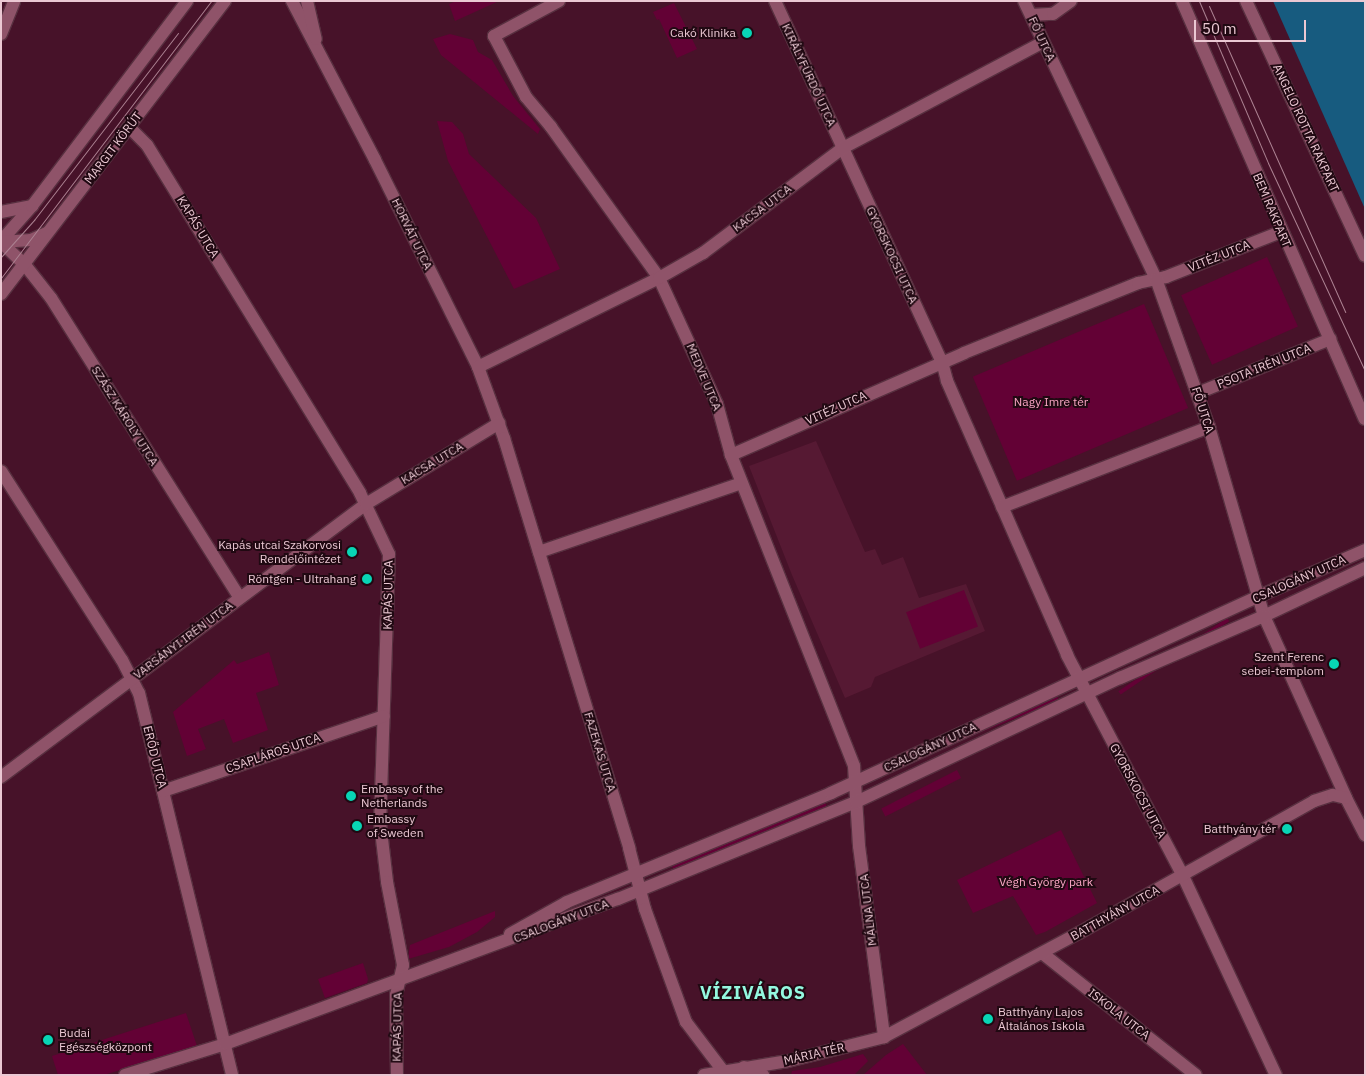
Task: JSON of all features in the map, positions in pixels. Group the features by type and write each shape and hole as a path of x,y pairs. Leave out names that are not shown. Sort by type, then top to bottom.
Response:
{"street":[{"path":"1,34 14,1"},
{"path":"1,242 32,206 187,1"},
{"name":"MARGIT KÖRÚT","path":"1,294 225,1"},
{"name":"HORVÁT UTCA","path":"292,1 478,367 499,423"},
{"name":"HORVÁT UTCA","path":"307,1 318,49"},
{"name":"MEDVE UTCA","path":"559,1 494,36 526,97 551,127 659,278 717,404 731,455 854,766 855,782"},
{"name":"KIRÁLYFÜRDŐ UTCA","path":"775,1 843,148"},
{"name":"FŐ UTCA","path":"1024,1 1156,279 1209,426 1264,616 1346,798 1363,831"},
{"path":"1031,15 1053,14 1072,1"},
{"name":"BEM RAKPART","path":"1182,1 1281,232 1365,419"},
{"name":"ANGELO ROTTA RAKPART","path":"1246,1 1365,256"},
{"name":"KACSA UTCA","path":"478,367 659,278 703,253 843,148 1043,42"},
{"name":"KAPÁS UTCA","path":"129,127 147,145 363,499 389,554 380,822 387,882 403,965 396,995 397,1075"},
{"name":"GYORSKOCSI UTCA","path":"843,148 942,362"},
{"path":"1,212 32,206"},
{"name":"VITÉZ UTCA","path":"1156,279 1281,232"},
{"path":"1,242 30,240 49,233"},
{"name":"SZÁSZ KÁROLY UTCA","path":"1,242 25,265 51,298 239,597"},
{"path":"1156,279 1138,283 942,362 947,381 1002,507 1209,426"},
{"name":"PSOTA IRÉN UTCA","path":"1198,393 1330,340"},
{"name":"VITÉZ UTCA","path":"731,455 942,362"},
{"name":"KACSA UTCA","path":"363,499 499,423"},
{"name":"FAZEKAS UTCA","path":"499,423 637,873 640,889 686,1022 723,1071"},
{"name":"ERŐD UTCA","path":"1,472 139,693 232,1075"},
{"path":"539,552 742,483"},
{"name":"VARSÁNYI IRÉN UTCA","path":"1,777 130,676 239,597 363,499"},
{"name":"GYORSKOCSI UTCA","path":"1002,507 1079,678 1182,876 1276,1075"},
{"name":"CSALOGÁNY UTCA","path":"497,945 514,931 567,902 855,782 1079,678 1365,550"},
{"name":"CSALOGÁNY UTCA","path":"125,1075 225,1044 497,945 856,802 1087,693 1264,616 1365,568"},
{"name":"CSAPLÁROS UTCA","path":"163,791 384,716"},
{"name":"MÁLNA UTCA","path":"855,782 860,846 884,1037"},
{"name":"BATTHYÁNY UTCA","path":"884,1037 1042,954 1314,801 1334,795 1346,798"},
{"name":"ISKOLA UTCA","path":"1042,954 1196,1075"},
{"name":"MÁRIA TÉR","path":"723,1071 788,1061 884,1037"},
{"name":"MÁRIA TÉR","path":"744,1068 763,1075"},
{"path":"704,1075 723,1071"}],"shaded area":[{"path":"816,441 865,552 875,549 882,565 903,557 919,598 966,584 985,631 875,677 871,687 845,698 792,575 749,466"}],"green space":[{"path":"456,1 499,1 455,21 449,4"},
{"path":"674,3 697,49 677,58 659,19 657,20 653,12"},
{"path":"450,34 473,40 478,52 492,60 513,96 540,129 538,134 441,55 433,39"},
{"path":"437,121 452,122 463,134 469,154 536,218 560,269 514,289 448,161"},
{"path":"1267,257 1298,326 1212,365 1181,295"},
{"name":"Nagy Imre tér","path":"1144,304 1188,408 1017,481 973,377"},
{"path":"964,590 978,626 920,649 906,612"},
{"path":"1227,618 1229,621 1121,695 1118,691"},
{"path":"269,652 279,685 256,693 268,730 233,743 224,719 198,729 206,749 187,756 173,712 234,660 237,664"},
{"path":"1057,696 1059,701 879,773 877,769"},
{"path":"957,770 961,778 885,817 881,809"},
{"path":"825,802 827,807 674,870 672,866"},
{"name":"Végh György park","path":"1061,830 1097,903 1045,932 1036,935 1013,896 973,913 957,880"},
{"path":"495,911 495,917 477,932 449,947 408,959 410,945"},
{"path":"363,963 368,979 367,983 325,998 318,979"},
{"path":"186,1013 197,1046 104,1075 58,1075 52,1056"},
{"path":"903,1044 927,1075 863,1075 886,1055"},
{"path":"863,1054 868,1061 854,1075 791,1075 792,1071 820,1067"}],"water":[{"path":"1273,1 1365,1 1365,209"}],"tram line":[{"path":"1,278 211,1"},
{"path":"1199,1 1268,163 1365,371"},
{"path":"1209,6 1345,312"},
{"path":"1,257 34,220 178,33"}],"place":[{"name":"Cakó Klinika","path":"747,33"},
{"name":"Kapás utcai Szakorvosi Rendelőintézet","path":"352,552"},
{"name":"Röntgen - Ultrahang","path":"367,579"},
{"name":"Szent Ferenc sebei-templom","path":"1334,664"},
{"name":"Embassy of the Netherlands","path":"351,796"},
{"name":"Embassy of Sweden","path":"357,826"},
{"name":"Batthyány tér","path":"1287,829"},
{"name":"Batthyány Lajos Általános Iskola","path":"988,1019"},
{"name":"Budai Egészségközpont","path":"48,1040"}],"district":[{"name":"VÍZIVÁROS","path":"753,993"}]}
